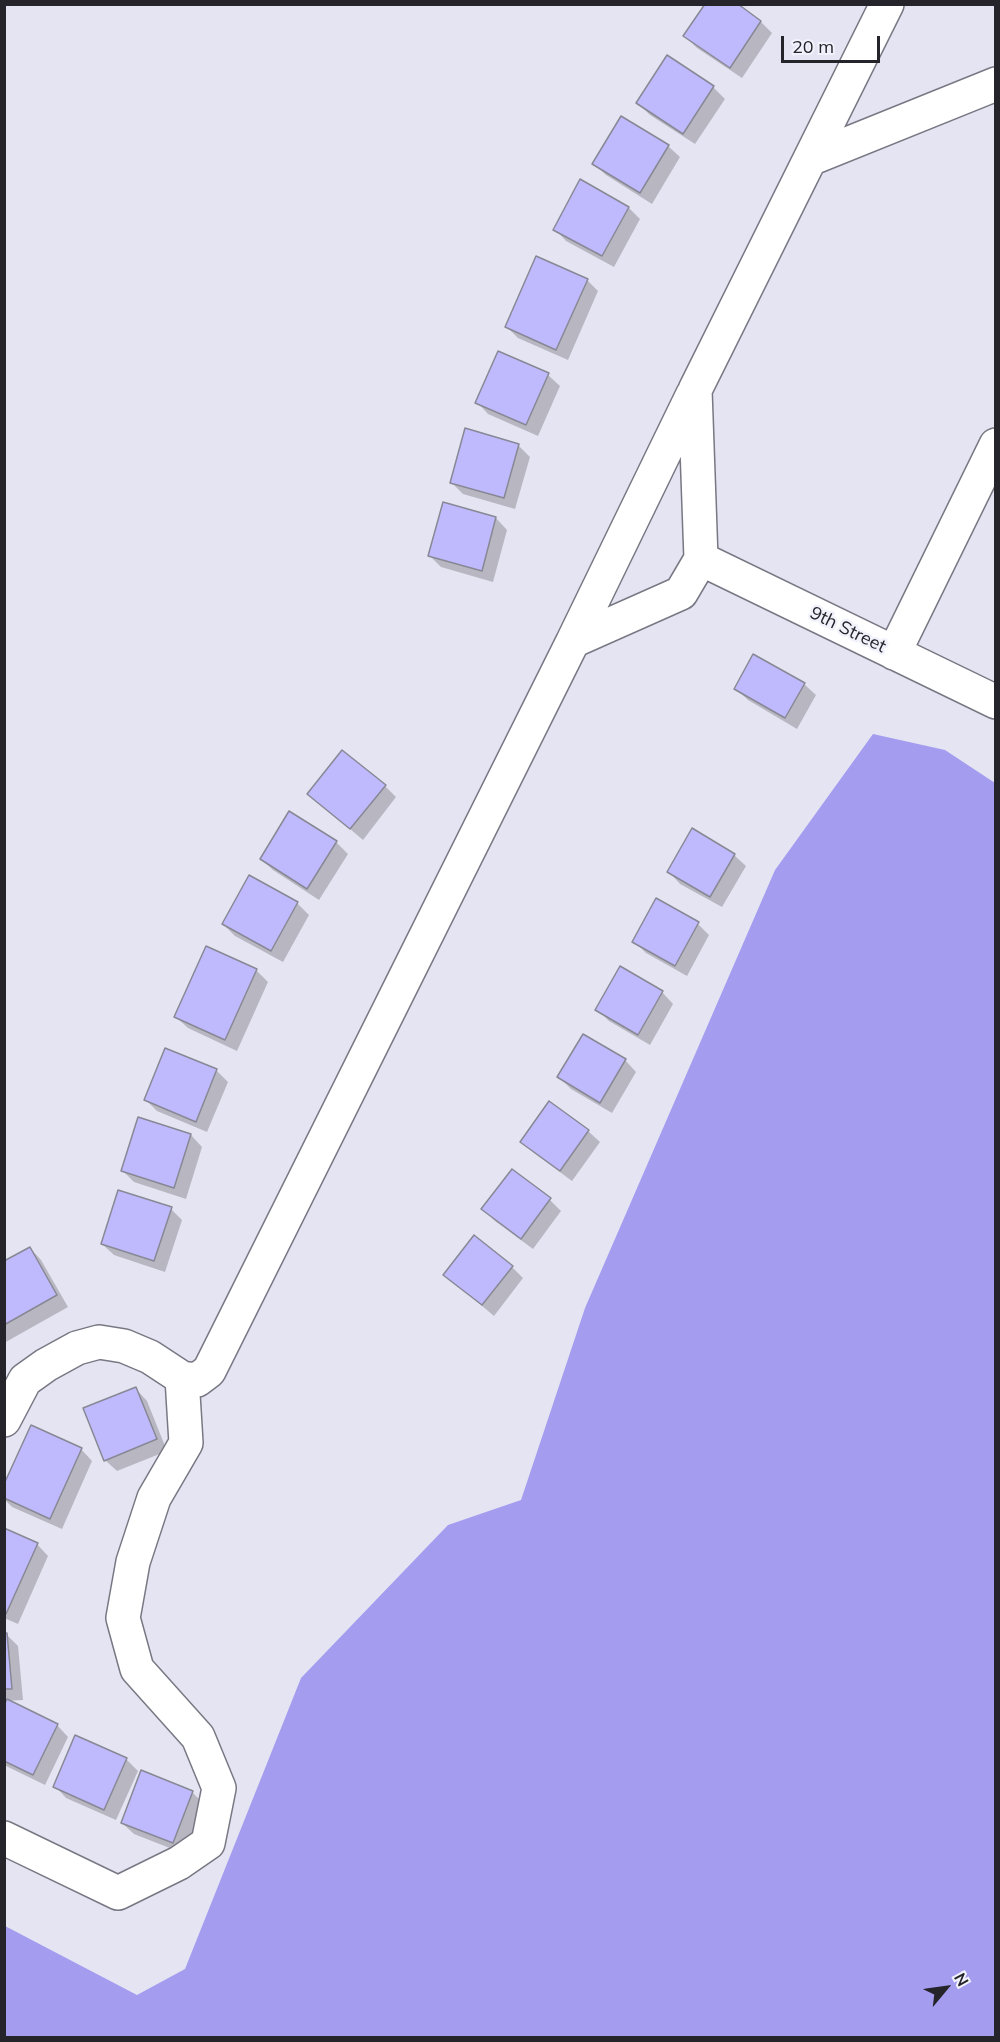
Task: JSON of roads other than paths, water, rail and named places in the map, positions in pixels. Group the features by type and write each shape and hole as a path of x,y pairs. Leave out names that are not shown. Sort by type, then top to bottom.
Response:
{"street":[{"path":"4,1420 25,1380 77,1348 99,1342 124,1346 150,1356 182,1378 197,1380 209,1371 887,4"},
{"path":"810,159 996,84"},
{"path":"573,641 681,593 700,559 695,390"},
{"path":"894,653 996,445"},
{"name":"9th Street","path":"700,559 996,702"},
{"path":"4,1838 118,1893 179,1863 208,1843 219,1788 198,1737 137,1669 123,1618 133,1562 153,1498 186,1443 182,1378"}]}
